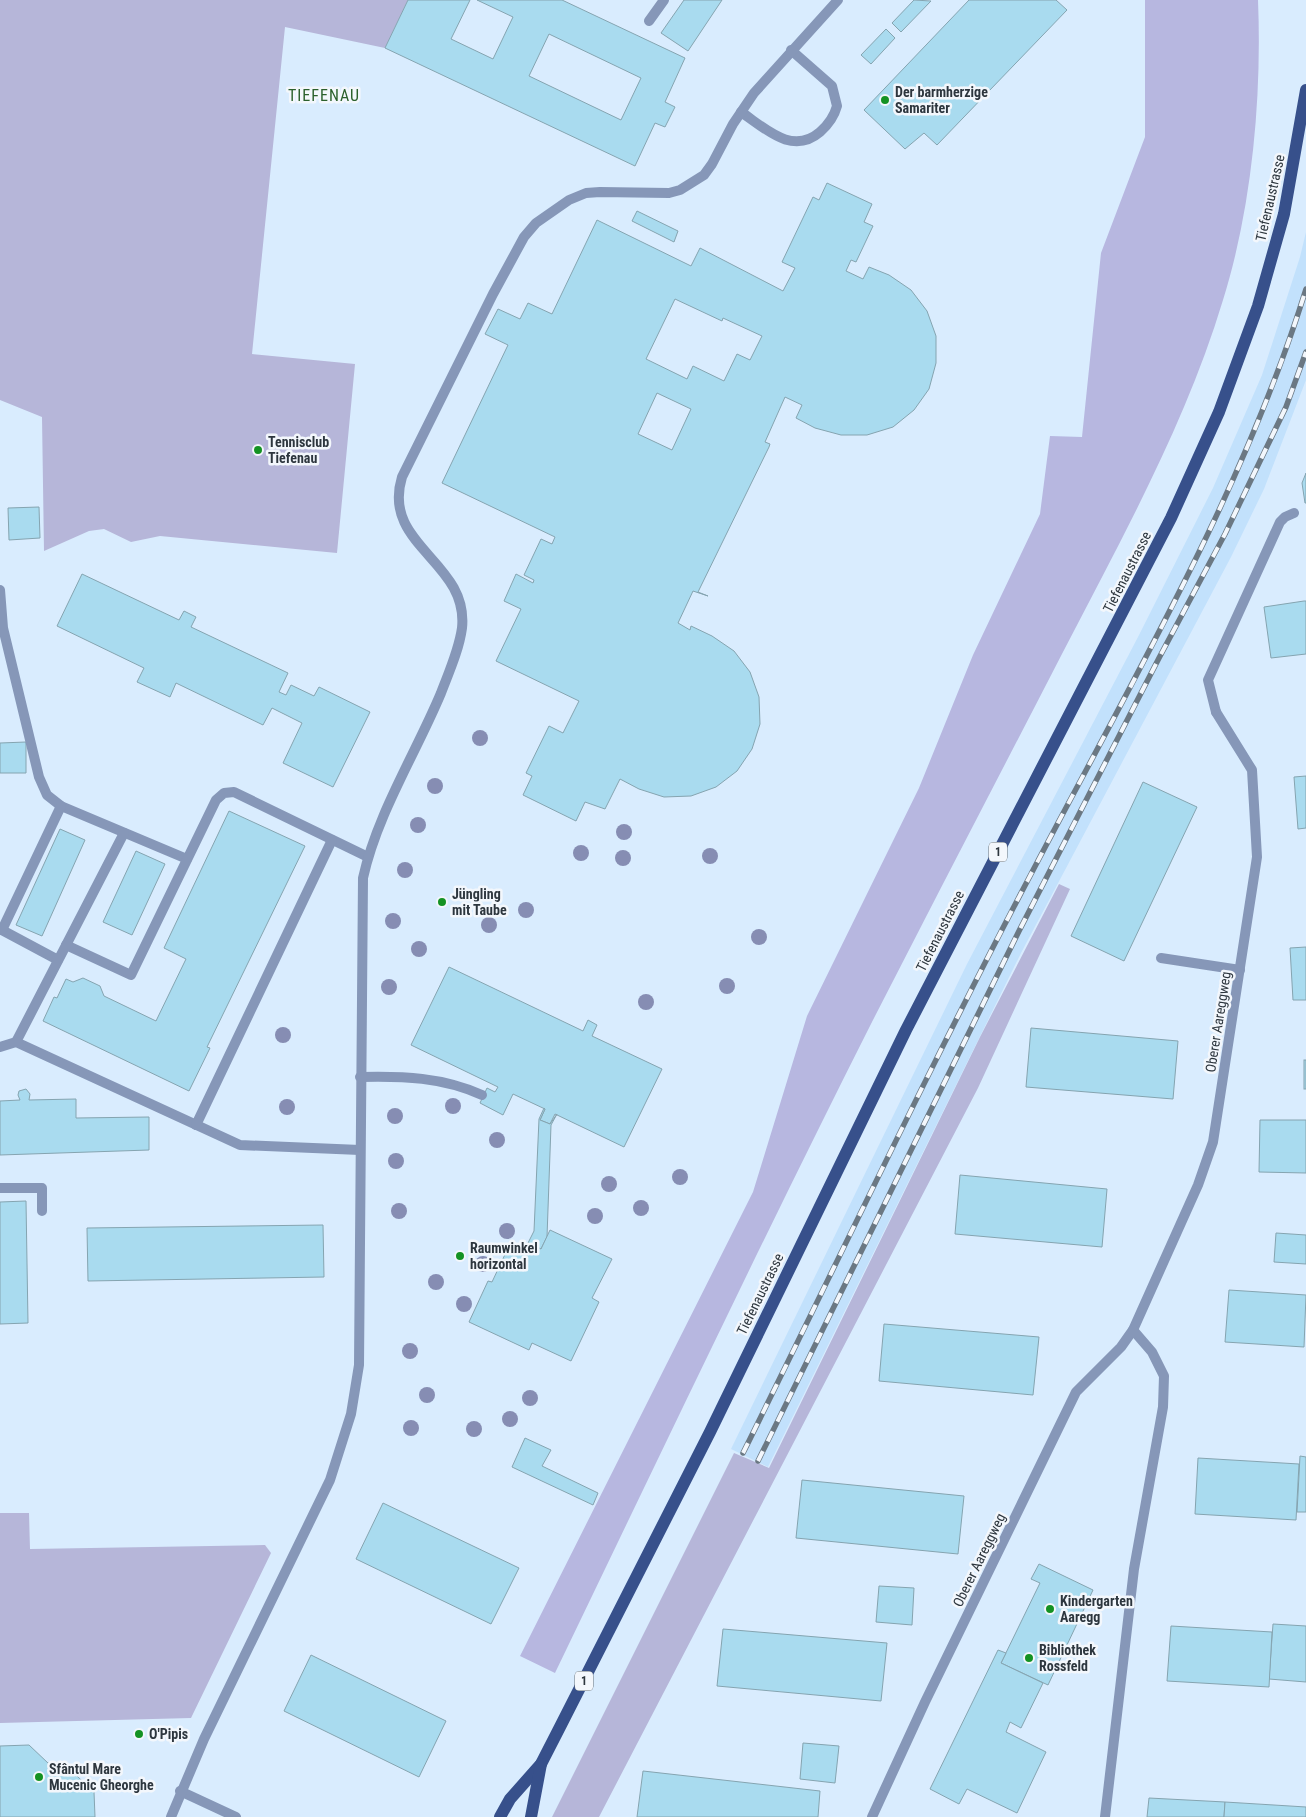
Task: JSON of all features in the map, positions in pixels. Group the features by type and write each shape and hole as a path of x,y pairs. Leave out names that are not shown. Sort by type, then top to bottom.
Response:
{"main road":[{"name":"Tiefenaustrasse","path":"500,1817 510,1800 541,1764 710,1432 902,1038 1179,500 1218,412 1258,306 1284,214 1306,90"},
{"name":"Tiefenaustrasse","path":"530,1817 541,1764"}],"street":[{"path":"649,21 664,0"},
{"path":"171,1817 180,1791 330,1480 351,1414 359,1365 361,906 368,857 430,719 455,654 462,628 461,609 452,586 432,558 410,534 401,518 399,488 493,294 524,237 536,223 568,200 586,193 657,195 680,190 704,175 740,112 754,92 838,0"},
{"path":"740,112 786,141 795,143 814,137 829,123 837,106 832,86 791,50"},
{"name":"Oberer Aareggweg","path":"872,1817 925,1702 1076,1392 1121,1347 1133,1330 1198,1185 1213,1142 1257,857 1252,770 1216,712 1208,680 1280,522 1285,517 1294,513"},
{"path":"0,590 2,628 38,777 47,795 61,806 187,859"},
{"path":"66,945 131,975 216,800 229,792 234,792 368,857"},
{"path":"58,960 1,930 61,806"},
{"path":"16,1042 124,833"},
{"path":"196,1125 332,840"},
{"path":"1161,958 1240,970"},
{"path":"0,1047 16,1042 240,1145 360,1150"},
{"path":"360,1077 405,1076 444,1081 482,1095"},
{"path":"0,1188 42,1188 42,1211"},
{"path":"1105,1817 1134,1569 1163,1407 1164,1376 1152,1352 1133,1330"},
{"path":"180,1791 236,1817"}],"shaded area":[{"path":"0,0 408,0 385,48 285,27 252,354 355,364 337,553 160,536 131,542 104,529 89,531 44,551 42,417 0,400"},
{"path":"1145,0 1258,0 1259,37 1256,113 1248,190 1233,264 1208,346 1191,391 1151,479 832,1101 555,1673 520,1656 753,1192 807,1016 919,788 973,655 1040,514 1050,436 1082,437 1101,253 1145,137"},
{"path":"1306,232 1306,380 1264,489 1231,557 1021,953 768,1467 731,1449 967,964 1138,637 1213,488 1262,375 1300,257"},
{"path":"1059,884 1070,889 978,1088 599,1817 552,1817 734,1453 769,1468 980,1037"},
{"path":"0,1513 29,1513 30,1549 265,1545 271,1553 191,1718 0,1723"}],"building":[{"path":"408,0 470,0 451,39 493,59 513,17 477,0 562,0 685,58 665,102 675,107 665,127 655,123 635,166 385,48","holes":["549,34 641,78 621,120 529,76"]},
{"path":"684,0 722,0 688,51 661,33"},
{"path":"914,0 931,1 901,32 892,23"},
{"path":"969,0 1056,0 1067,10 937,145 924,133 905,149 864,110"},
{"path":"886,29 895,38 871,64 861,55"},
{"path":"827,183 872,204 864,222 873,226 856,262 851,260 846,271 863,279 869,267 889,275 911,290 927,311 936,336 936,363 929,389 914,410 893,427 867,435 841,435 815,428 796,418 802,405 785,397 765,442 770,444 769,447 698,592 708,596 693,591 678,623 690,630 691,626 712,636 734,651 750,672 759,697 760,724 752,749 737,771 716,787 691,796 664,797 639,789 620,779 605,809 585,802 576,821 523,795 532,776 526,773 549,726 563,733 579,701 496,661 521,609 504,601 516,574 533,583 534,580 524,575 541,539 552,544 555,537 442,483 508,345 485,334 498,309 520,319 528,303 552,314 597,220 691,266 700,248 783,291 795,268 782,262 813,197 819,200","holes":["675,299 722,321 723,318 762,336 750,360 737,354 724,381 693,366 687,379 646,359","657,393 691,409 672,450 638,434"]},
{"path":"637,211 678,231 674,242 632,221"},
{"path":"1306,473 1306,503 1305,503 1302,483"},
{"path":"39,507 40,538 9,540 8,508"},
{"path":"82,574 179,620 184,611 196,617 191,627 288,673 279,692 286,695 291,685 314,696 319,687 370,712 333,787 283,763 302,723 272,708 263,725 176,683 170,697 137,682 144,668 57,626"},
{"path":"1306,601 1306,654 1271,658 1264,607"},
{"path":"26,742 26,773 0,773 0,743"},
{"path":"1306,776 1306,828 1298,829 1294,777"},
{"path":"1143,782 1197,807 1124,961 1071,936"},
{"path":"229,811 305,846 207,1047 210,1048 189,1091 43,1021 54,997 57,998 66,979 73,982 83,978 100,986 104,996 156,1021 186,959 164,948"},
{"path":"60,829 85,840 42,936 16,925"},
{"path":"136,851 165,864 132,935 103,922"},
{"path":"1306,947 1306,1000 1293,1000 1290,948"},
{"path":"449,967 583,1031 588,1020 597,1025 592,1036 662,1069 624,1147 555,1114 550,1124 540,1120 545,1109 513,1094 503,1115 480,1103 487,1088 495,1092 498,1087 411,1045"},
{"path":"1031,1028 1178,1041 1173,1099 1026,1087"},
{"path":"1304,1060 1306,1060 1306,1089 1304,1089"},
{"path":"26,1089 30,1094 29,1100 76,1099 76,1118 149,1117 149,1150 0,1155 0,1101 20,1100 19,1091"},
{"path":"544,1108 540,1120 550,1124 557,1114 551,1125 547,1237 541,1249 528,1243 534,1231 539,1119"},
{"path":"1260,1120 1306,1120 1306,1173 1259,1172"},
{"path":"960,1175 1107,1189 1102,1247 955,1234"},
{"path":"26,1201 28,1323 0,1324 0,1202"},
{"path":"323,1225 324,1277 88,1281 87,1228"},
{"path":"550,1230 612,1259 592,1298 599,1302 571,1361 532,1343 529,1350 469,1322 488,1281 492,1282 508,1248 522,1255 528,1243 541,1249"},
{"path":"1276,1233 1306,1235 1306,1264 1274,1262"},
{"path":"1229,1290 1306,1295 1304,1347 1225,1342"},
{"path":"884,1324 1039,1337 1033,1395 879,1381"},
{"path":"525,1438 551,1450 542,1466 598,1493 593,1505 512,1467"},
{"path":"1300,1456 1306,1457 1306,1512 1297,1512"},
{"path":"1198,1458 1299,1464 1296,1520 1195,1514"},
{"path":"802,1480 964,1496 958,1554 796,1538"},
{"path":"383,1503 519,1568 491,1624 356,1559"},
{"path":"1039,1564 1093,1590 1048,1685 1001,1663 1040,1583 1031,1579"},
{"path":"879,1586 914,1588 912,1625 876,1622"},
{"path":"1273,1624 1306,1626 1306,1682 1269,1679"},
{"path":"1171,1626 1272,1632 1269,1687 1167,1681"},
{"path":"723,1629 887,1643 881,1701 717,1686"},
{"path":"998,1650 1006,1653 1001,1663 1043,1683 1021,1728 1010,1722 1006,1732 1046,1752 1017,1813 967,1789 959,1804 930,1789"},
{"path":"311,1655 446,1721 419,1777 284,1711"},
{"path":"803,1743 839,1746 835,1783 800,1779"},
{"name":"Sfântul Mare Mucenic Gheorghe","path":"29,1745 48,1763 62,1762 94,1792 95,1817 0,1817 0,1746"},
{"path":"643,1771 820,1791 818,1817 637,1817"},
{"path":"1149,1798 1225,1802 1224,1817 1147,1817"},
{"path":"1225,1802 1306,1807 1306,1817 1224,1817"}],"railway":[{"path":"743,1453 956,1019 1144,661 1217,515 1280,365 1306,289"},
{"path":"758,1461 1019,931 1225,534 1286,407 1306,352"}],"place":[{"name":"Der barmherzige Samariter","path":"885,100"},
{"name":"Tennisclub Tiefenau","path":"258,450"},
{"name":"Jüngling mit Taube","path":"442,902"},
{"name":"Raumwinkel horizontal","path":"460,1256"},
{"name":"Kindergarten Aaregg","path":"1050,1609"},
{"name":"Bibliothek Rossfeld","path":"1029,1658"},
{"name":"O'Pipis","path":"139,1734"},
{"name":"Sfântul Mare Mucenic Gheorghe","path":"39,1777"}],"district":[{"name":"TIEFENAU","path":"324,95"}]}
